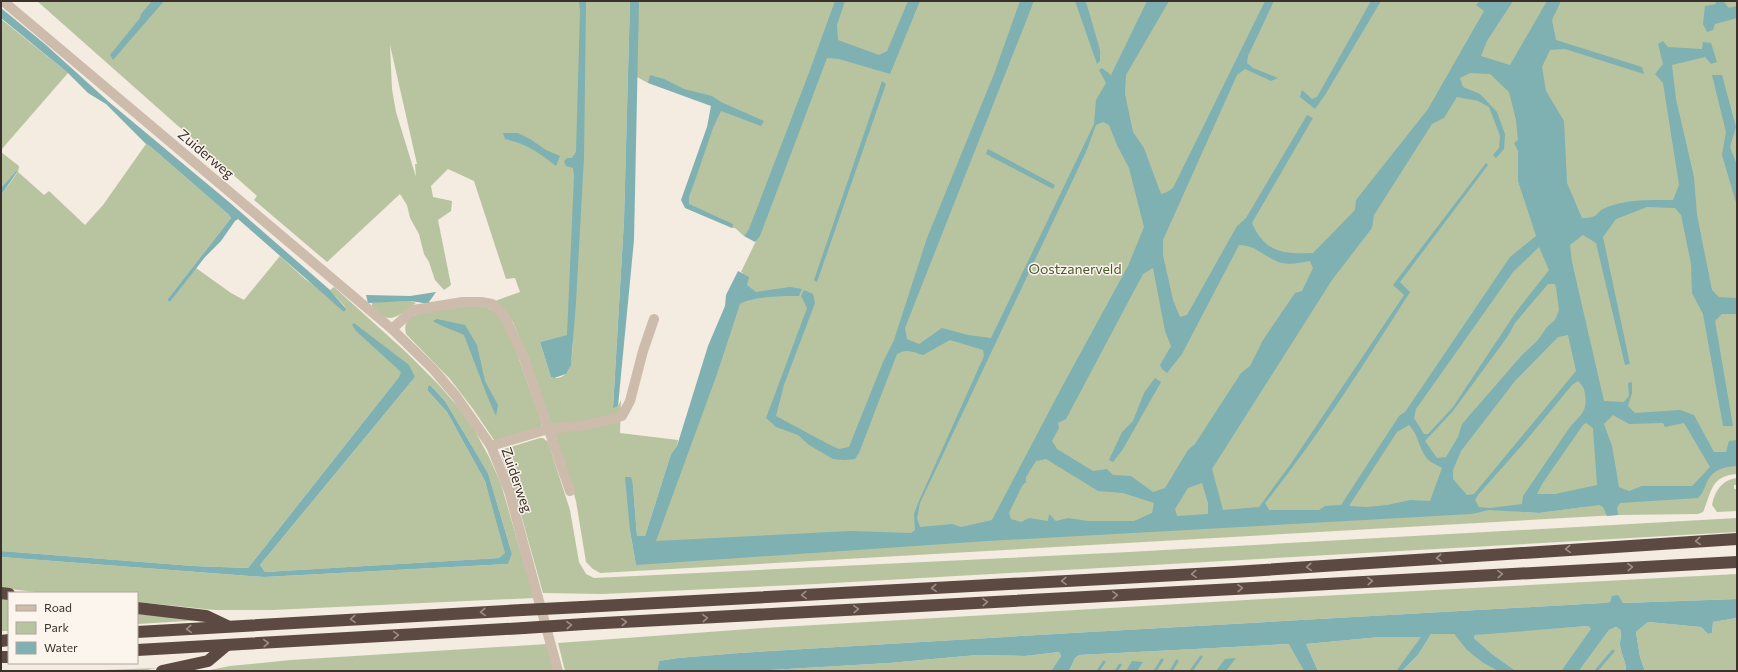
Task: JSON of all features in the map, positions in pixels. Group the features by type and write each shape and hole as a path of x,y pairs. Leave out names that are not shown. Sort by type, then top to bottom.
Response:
{"highway":[{"path":"138,632 1233,572 1737,539"},
{"path":"138,650 586,624 1737,562"},
{"path":"138,608 206,616 228,627"},
{"path":"162,671 208,661 227,645"}],"street":[{"name":"Zuiderweg","path":"3,1 392,329 433,369 456,396 491,446 509,491 558,671"},
{"path":"392,329 413,310 462,302 481,302 492,304 504,315 524,358 570,491"},
{"path":"491,446 548,429 588,425 622,416 630,401 643,351 654,319"}],"green space":[{"name":"Oostzanerveld","path":"37,1 630,1 624,220 613,407 618,406 621,400 620,433 678,440 677,446 671,454 645,536 637,536 633,486 630,531 636,565 743,273 741,272 756,241 747,232 744,236 735,228 732,228 688,206 689,198 718,107 659,84 648,83 637,77 634,1 1737,1 1737,474 1728,475 1722,478 1713,486 1703,512 1698,514 1617,515 600,573 586,562 576,501 556,437 524,348 513,322 504,309 495,301 520,292 515,278 506,279 474,181 448,169 431,186 433,197 452,201 451,211 438,220 451,285 444,290 435,280 429,262 424,254 419,234 410,218 407,205 400,194 327,262 254,200 257,196","holes":["390,45 417,164 415,164 416,177 396,112 392,89","573,334 571,363 564,375 559,378 551,377 540,342","1590,506 1539,513 1511,511"]},
{"path":"1,19 68,73 1,150"},
{"path":"146,144 231,218 167,300 170,302 196,268 231,293 244,300 280,256 305,279 346,308 330,290 334,287 406,352 439,385 459,408 475,431 489,457 501,484 534,598 272,610 215,610 138,602 138,592 36,592 1,588 1,557 264,577 508,564 512,554 488,473 445,401 430,385 428,391 447,412 485,481 506,553 499,558 265,572 260,565 415,377 352,325 402,372 248,568 193,566 1,551 1,195 17,173 16,171 1,188 1,152 19,166 18,172 44,195 49,191 85,225 103,205"},
{"path":"410,301 416,303 393,318 383,316 372,308 372,302"},
{"path":"478,305 488,308 496,313 508,328 542,424 540,429 499,441 494,440 450,379 406,334 405,326 407,321 413,316 434,310"},
{"path":"543,438 548,442 570,510 579,562 586,574 594,578 1129,552 1737,518 1737,532 816,584 602,594 543,593 518,504 501,455 504,449"},
{"path":"1737,478 1737,485 1734,485 1734,489 1737,489 1737,511 1717,512 1712,505 1717,490 1723,483"},
{"path":"1737,574 1737,599 1623,603 1619,599 1612,598 1610,602 1602,603 739,653 659,661 657,671 565,671 558,643 763,628 1282,598"},
{"path":"1,598 8,599 8,631 1,631"},
{"path":"138,614 203,620 138,624"},
{"path":"1737,618 1737,671 1645,671 1640,657 1636,632 1648,622 1701,627 1708,634 1712,633 1713,622"},
{"path":"1588,626 1592,629 1561,671 1516,671 1492,654 1474,638 1475,635 1486,633"},
{"path":"1616,627 1620,628 1621,630 1620,645 1626,671 1579,671 1609,630"},
{"path":"1431,634 1454,634 1468,650 1498,671 1402,671 1418,655"},
{"path":"1380,637 1422,637 1396,671 1318,671 1306,644"},
{"path":"547,644 554,671 205,671 230,666 291,660"},
{"path":"1290,644 1304,671 1069,671 1075,658 1079,655"},
{"path":"1059,652 1061,656 1051,671 755,671 889,663 977,655 1025,656"},
{"path":"157,668 142,671 77,671"}],"water":[{"path":"152,1 164,1 113,60 110,55"},
{"path":"579,1 586,1 584,157 576,302 571,365 566,374 554,378 551,377 540,342 567,335 574,176 573,168 566,166 564,161 567,158 572,158 576,152"},
{"path":"630,1 639,1 634,240 618,406 613,408 624,220"},
{"path":"835,1 845,1 837,25 838,40 879,55 887,51 908,1 920,1 890,74 839,59 827,58 760,236 755,242 744,236 749,229"},
{"path":"1020,1 1034,1 905,328 907,339 919,344 942,328 968,335 991,338 1094,124 1096,100 1106,83 1099,70 1102,68 1111,75 1147,1 1169,1 1126,75 1125,94 1133,132 1144,148 1161,194 1173,188 1265,1 1274,1 1248,56 1247,63 1253,68 1278,78 1271,81 1245,69 1237,75 1163,240 1163,255 1173,300 1180,317 1187,315 1237,226 1246,218 1307,115 1313,118 1252,223 1257,233 1269,246 1276,250 1293,253 1313,253 1355,210 1356,200 1428,109 1484,11 1476,5 1480,1 1513,1 1487,41 1481,56 1510,65 1547,1 1561,1 1552,20 1556,40 1642,67 1644,74 1565,49 1550,50 1542,67 1546,91 1564,121 1567,183 1582,218 1595,216 1603,209 1615,204 1640,200 1673,200 1679,185 1663,83 1655,74 1663,64 1658,44 1663,41 1668,47 1702,49 1703,42 1711,43 1717,62 1711,64 1705,57 1672,65 1676,99 1694,177 1697,215 1712,290 1719,297 1737,298 1737,314 1722,314 1715,321 1733,426 1723,426 1703,314 1692,293 1691,264 1681,215 1675,208 1647,207 1616,219 1603,237 1630,364 1625,365 1596,243 1583,235 1570,245 1572,262 1604,401 1624,402 1629,396 1628,383 1632,382 1632,393 1628,406 1635,413 1680,410 1694,415 1714,452 1726,452 1729,441 1737,440 1737,466 1722,468 1714,472 1708,479 1703,492 1698,498 1620,503 1617,508 1618,515 1607,516 1603,507 1599,505 1539,513 1489,510 1472,514 988,541 636,565 630,531 625,477 631,477 633,486 637,536 645,536 671,454 677,446 708,346 725,306 726,295 738,271 749,277 747,285 756,292 790,287 802,289 799,296 777,296 752,299 740,304 717,374 656,541 850,531 911,533 915,530 914,514 918,503 984,356 983,350 950,340 923,355 907,351 897,354 859,453 855,459 833,459 809,445 798,435 776,427 766,418 807,308 801,296 804,290 813,294 815,303 784,385 776,416 839,449 849,447 883,362 894,340 927,238 994,74","holes":["1470,73 1490,74 1509,92 1516,120 1518,140 1514,143 1518,151 1518,181 1536,236 1510,257 1405,412 1399,416 1341,505 1325,506 1319,510 1269,510 1265,503 1285,478 1322,426 1410,292 1400,282 1488,165 1486,163 1393,285 1404,295 1290,465 1259,507 1223,510 1212,469 1332,280 1372,228 1374,215 1432,124 1444,118 1457,97 1478,101 1489,107 1500,136 1499,148 1493,155 1496,158 1504,149 1505,134 1497,112 1480,94 1463,87 1460,78","1103,122 1109,125 1129,168 1144,227 1128,266 992,520 961,527 952,524 920,527 917,518 920,503 1086,152 1096,125","1239,245 1254,248 1280,263 1293,264 1310,261 1313,268 1302,291 1295,293 1263,340 1250,366 1241,373 1195,444 1188,450 1165,488 1153,492 1131,476 1113,475 1107,469 1093,471 1057,449 1052,441 1059,428 1058,423 1066,419 1143,274 1153,268 1165,331 1171,346 1160,365 1167,373 1182,354","1539,247 1549,270 1516,312 1453,407 1428,434 1424,434 1414,418 1416,409 1513,272","1548,284 1555,284 1559,310 1555,320 1547,327 1538,340 1522,355 1462,424 1458,437 1446,457 1437,458 1425,441 1453,411 1508,336 1515,323","1568,335 1576,371 1474,494 1467,495 1453,479 1453,470 1461,451 1515,381 1558,337","1578,381 1585,392 1586,400 1584,409 1523,496 1522,504 1490,508 1479,507 1475,500 1478,495 1572,385","1613,415 1629,424 1663,423 1665,427 1684,423 1710,467 1692,486 1642,486 1629,491 1619,487 1612,446 1604,424","1586,423 1593,428 1597,485 1555,494 1537,494 1542,484 1583,425","1409,425 1415,433 1421,449 1427,459 1442,468 1430,501 1410,500 1387,505 1367,507 1349,506 1397,432","1046,459 1098,491 1123,493 1154,503 1152,513 1134,521 1088,521 1068,518 1056,521 1049,514 1048,521 1029,518 1021,522 1011,519 1009,513 1022,486 1026,482 1026,477 1036,461","1202,483 1208,503 1208,514 1177,516 1175,509 1188,488"]},
{"path":"1075,1 1085,1 1087,5 1100,50 1100,61 1097,64"},
{"path":"1371,1 1381,1 1325,95 1315,109 1300,97 1302,90 1312,99 1317,97"},
{"path":"1715,1 1723,1 1729,8 1737,6 1737,18 1715,24 1713,30 1707,32 1703,24 1705,6 1716,4"},
{"path":"1,8 330,290 346,309 344,312 238,219 221,241 205,257 170,302 167,300 231,218 146,144 106,104 88,93 68,73 1,18"},
{"path":"650,75 664,79 684,89 712,96 721,102 764,121 761,126 721,111 713,128 689,198 689,204 733,224 732,228 685,208 681,200 707,127 711,106 648,83"},
{"path":"1712,75 1722,75 1736,127 1730,147 1737,165 1737,206 1722,155 1726,132"},
{"path":"882,81 886,84 817,282 814,280"},
{"path":"503,133 518,133 546,150 560,156 556,166 532,149 520,143 505,139"},
{"path":"988,149 1055,185 1053,189 986,154"},
{"path":"16,171 17,172 1,195 1,188"},
{"path":"436,292 429,302 430,304 410,301 368,303 366,295 410,296"},
{"path":"437,319 465,325 477,345 485,381 498,405 496,416 464,335 433,321"},
{"path":"354,323 409,365 415,377 260,565 265,572 499,558 505,553 485,481 447,412 428,391 428,387 430,385 445,401 488,473 512,554 508,564 264,577 1,557 1,551 193,566 248,568 399,377 401,372 356,331 352,325"},
{"path":"1155,378 1161,382 1123,449 1113,462 1109,460 1122,432 1133,421 1144,393"},
{"path":"1618,595 1623,603 1737,599 1737,618 1713,622 1712,633 1708,634 1701,627 1648,622 1636,632 1640,657 1645,671 1626,671 1620,645 1621,631 1616,627 1609,630 1579,671 1561,671 1591,629 1588,626 1475,635 1474,638 1492,654 1516,671 1498,671 1482,662 1467,650 1454,634 1431,634 1418,655 1402,671 1396,671 1421,637 1380,637 1306,644 1318,671 1304,671 1289,644 1079,655 1075,658 1069,671 1051,671 1061,656 1059,652 1025,656 977,655 889,663 755,671 657,671 659,661 739,653 1602,603 1610,602 1612,596"},
{"path":"1236,658 1226,671 1216,671 1225,659"},
{"path":"1132,661 1143,662 1137,671 1126,671"}],"waterway":[{"path":"1596,671 1613,651"},
{"path":"1191,671 1201,657"},
{"path":"1155,671 1162,660"},
{"path":"1171,671 1177,661"},
{"path":"1098,671 1104,662"},
{"path":"1116,671 1120,665"}]}
